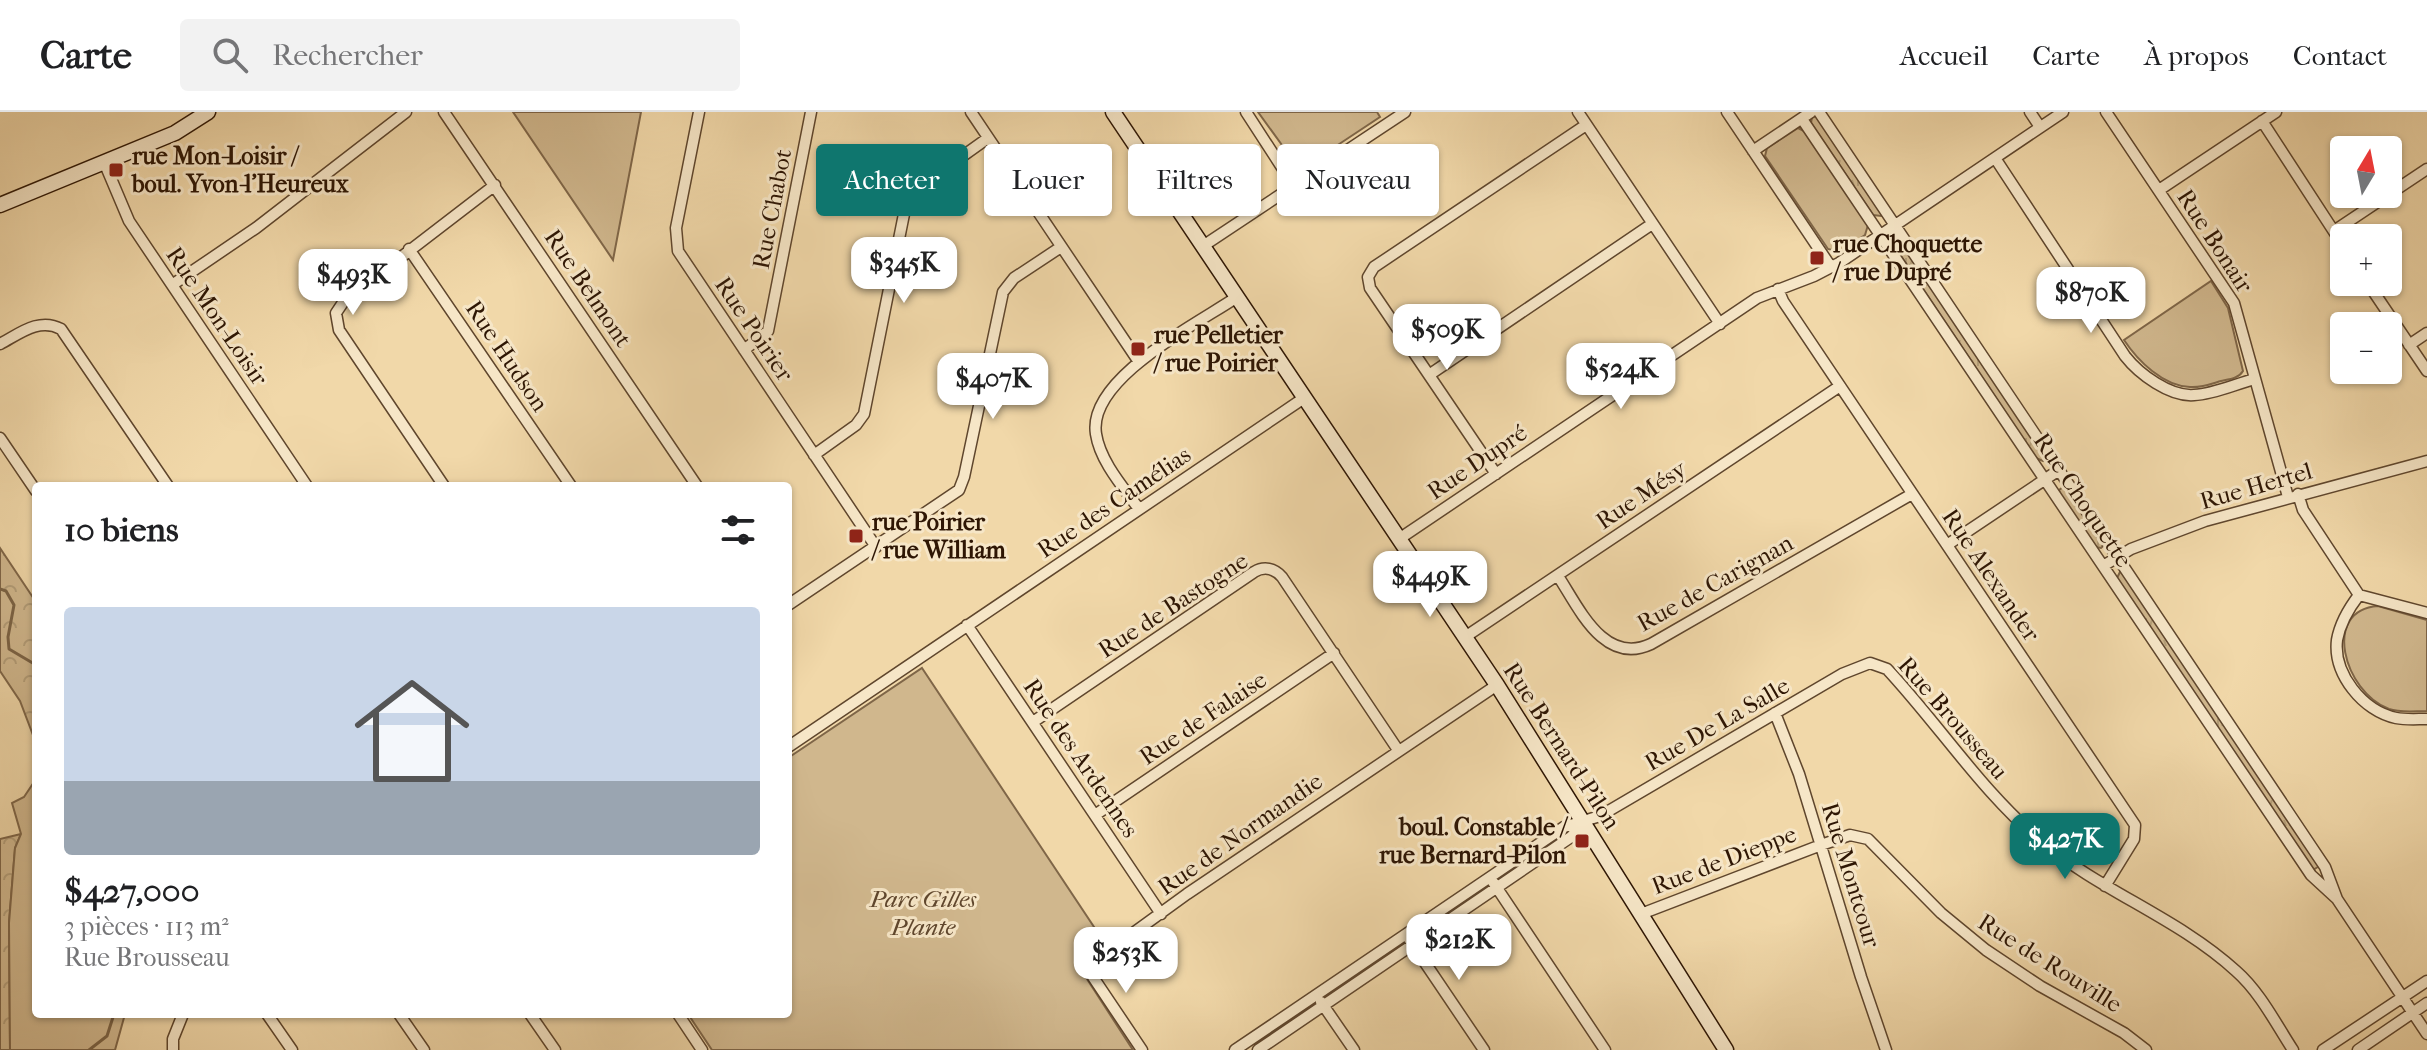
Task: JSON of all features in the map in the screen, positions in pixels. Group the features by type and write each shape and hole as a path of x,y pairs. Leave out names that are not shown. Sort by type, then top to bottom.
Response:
{"main road":[{"path":"0,205 175,133 208,112"},
{"name":"Rue Bernard-Pilon","path":"1113,112 1497,685 1726,1050"}],"street":[{"path":"172,285 256,228 406,112"},
{"name":"Rue Belmont","path":"444,112 694,482"},
{"name":"Rue Poirier","path":"699,112 676,228 675,241 680,255 876,547"},
{"name":"Rue Chabot","path":"744,350 768,331 811,112"},
{"path":"971,112 1139,362"},
{"path":"1246,112 1277,160"},
{"path":"1357,144 1405,112"},
{"path":"1578,112 1720,324"},
{"path":"1727,112 1831,267"},
{"name":"Rue Choquette","path":"1819,112 2325,867 2337,899"},
{"path":"2030,112 2040,127"},
{"name":"Rue Dupré","path":"1399,539 1757,298 1831,267 2063,112"},
{"name":"Rue Bonair","path":"2106,112 2232,298 2293,496 2359,595"},
{"path":"2159,190 2276,112"},
{"path":"1753,151 1806,115"},
{"name":"Rue Choquette","path":"1806,115 1881,235 2044,480 2311,875 2337,899 2427,1034"},
{"path":"2262,121 2330,225"},
{"path":"1496,474 1370,288 1369,274 1374,267 1586,125"},
{"path":"814,455 856,425 864,414 909,196 916,187 988,138"},
{"path":"1995,158 2125,356 2140,371 2166,387 2187,395 2203,394 2255,379"},
{"name":"Rue Mon-Loisir","path":"104,162 123,209 304,482"},
{"path":"2344,224 2427,169"},
{"path":"441,482 335,320 341,304 495,185"},
{"path":"1203,246 1277,197"},
{"path":"1429,375 1652,224"},
{"path":"792,602 954,495 961,487 1003,292 1014,278 1061,247"},
{"name":"Rue Hudson","path":"409,249 568,482"},
{"name":"Rue Alexander","path":"1778,289 1783,301 2135,825 2134,839 2105,886"},
{"path":"2376,296 2427,371"},
{"path":"1139,509 1102,453 1095,427 1097,410 1119,379 1139,362 1237,297"},
{"path":"0,344 37,325 61,329 165,482"},
{"path":"2409,345 2427,333"},
{"name":"Rue Mésy","path":"1465,637 1840,386"},
{"name":"Rue des Camélias","path":"792,744 1304,398"},
{"path":"0,438 32,485"},
{"name":"Rue Hertel","path":"2103,566 2176,531 2427,461"},
{"path":"1947,545 2059,470"},
{"name":"Rue de Carignan","path":"1558,576 1602,639 1618,648 1637,649 1651,644 1912,494"},
{"name":"Rue de Bastogne","path":"1033,722 1260,569 1272,569 1282,577 1398,750"},
{"path":"2427,613 2359,595 2344,618 2337,640 2339,659 2348,682 2363,700 2382,713 2400,719 2427,719"},
{"name":"Rue des Ardennes","path":"967,625 1161,914"},
{"name":"Rue de Falaise","path":"1095,815 1334,653"},
{"name":"Rue Brousseau","path":"1870,663 1890,672 1979,779 2017,820 2062,858 2196,939 2236,971 2251,987 2293,1050"},
{"name":"Rue De La Salle","path":"1584,822 1600,816 1842,674 1870,663"},
{"name":"Rue de Normandie","path":"1142,1050 1095,979 1092,968 1099,958 1497,685"},
{"name":"Rue Montcour","path":"1775,713 1799,774 1886,1050"},
{"path":"1235,1050 1564,827 1584,822"},
{"path":"1258,1050 1571,837 1584,822"},
{"name":"Rue de Rouville","path":"1821,845 1850,835 1868,839 1941,913 1986,950 2040,986 2124,1033 2146,1050"},
{"name":"Rue de Dieppe","path":"1641,914 1821,845"},
{"path":"1490,877 1605,1050"},
{"path":"1406,934 1484,1050"},
{"path":"2323,1050 2427,981"},
{"path":"1316,994 1354,1050"},
{"path":"2358,1050 2427,1003"},
{"path":"173,1050 173,1039 181,1018"},
{"path":"270,1018 292,1050"},
{"path":"402,1018 424,1050"},
{"path":"533,1018 555,1050"},
{"path":"681,1018 702,1050"}],"green space":[{"path":"513,112 641,112 613,260"},
{"path":"1258,112 1377,112 1380,117 1339,144 1281,144"},
{"path":"1816,116 1882,213 1881,216 1873,215 1811,123 1812,117"},
{"path":"1798,128 1804,131 1868,225 1865,235 1839,252 1828,249 1765,156 1767,148"},
{"path":"1901,241 2046,458 2043,461 2036,458 1895,247"},
{"path":"2211,281 2228,308 2243,371 2234,378 2202,386 2180,386 2144,364 2124,340"},
{"path":"2065,486 2104,545 2101,548 2096,547 2060,494 2059,490"},
{"path":"0,548 32,596 32,732 20,701 0,671"},
{"path":"2120,572 2124,573 2321,865 2313,870 2117,578"},
{"path":"2378,606 2427,620 2427,711 2389,709 2373,700 2351,670 2345,653 2349,621 2360,611"},
{"name":"Parc Gilles Plante","path":"922,668 1106,945 1090,958 1085,976 1133,1050 712,1050 691,1018 792,1018 792,755"},
{"path":"32,785 32,1018 124,1018 115,1050 10,1050 9,923 15,848 21,834 12,803 24,797"},
{"path":"21,834 15,848 9,923 10,1050 0,1050 0,839"}],"waterway":[{"path":"0,589 6,591 14,605 9,649 32,663"},
{"path":"89,1050 107,1036 113,1018"}],"place":[{"name":"rue Mon-Loisir / boul. Yvon-l'Heureux","path":"116,170"},
{"name":"rue Choquette / rue Dupré","path":"1817,258"},
{"name":"rue Pelletier / rue Poirier","path":"1138,349"},
{"name":"rue Poirier / rue William","path":"856,536"},
{"name":"boul. Constable / rue Bernard-Pilon","path":"1582,841"}]}
